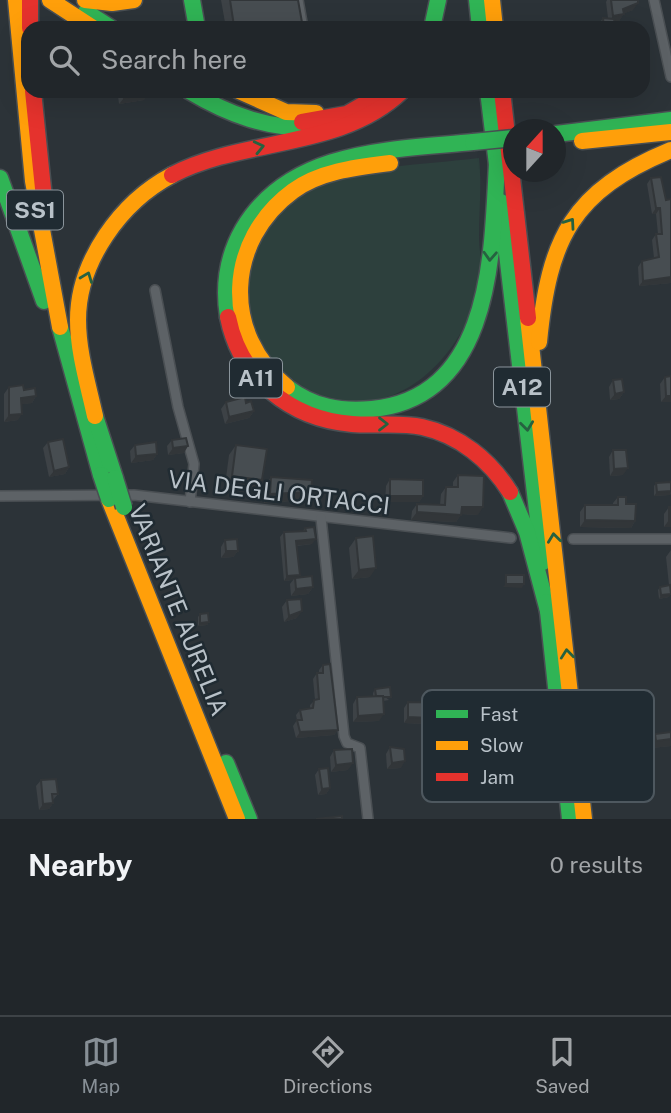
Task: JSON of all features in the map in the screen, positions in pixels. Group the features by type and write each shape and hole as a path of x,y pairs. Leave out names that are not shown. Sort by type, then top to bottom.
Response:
{"highway":[{"name":"SS1","path":"16,0 21,87"},
{"path":"30,0 30,21"},
{"path":"50,0 82,21"},
{"path":"69,0 100,21"},
{"path":"85,0 119,3 134,0"},
{"path":"191,0 196,21"},
{"path":"434,21 438,0"},
{"path":"477,0 479,21"},
{"path":"492,0 494,21"},
{"name":"SS1","path":"22,98 34,203 50,290 89,416"},
{"name":"SS1","path":"34,98 43,193 57,273 89,416"},
{"path":"203,98 242,118 312,128 344,121 373,108 385,98"},
{"path":"217,98 240,110 279,124 363,120 395,98"},
{"path":"247,98 279,124 327,120 365,106 377,98"},
{"path":"89,416 79,307 83,285 108,235 144,194 178,170 298,114 328,112 351,106 365,98"},
{"name":"A12","path":"489,98 556,690"},
{"name":"A12","path":"503,98 570,690"},
{"path":"566,133 671,120"},
{"path":"566,143 671,132"},
{"name":"A11","path":"503,140 474,147 351,157 317,165 281,184 255,208 237,239 227,272 227,311 235,343 244,362 263,386 285,404 304,414 332,422 426,428 459,442 488,464 517,505 548,611"},
{"path":"497,163 490,267 484,301 470,338 447,372 407,401 364,412 317,405 284,387 255,353 245,333 239,303 244,257 264,218 292,192 335,172 474,147 503,148"},
{"path":"536,383 543,290 547,270 560,237 582,207 605,185 636,164 671,150"},
{"path":"0,178 89,416"},
{"name":"VARIANTE AURELIA","path":"89,416 108,476 124,508 249,819"},
{"name":"VARIANTE AURELIA","path":"108,476 109,499 237,819"}],"street":[{"path":"298,0 302,21"},
{"path":"654,0 671,77"},
{"path":"155,290 178,407 194,464 190,502"},
{"name":"VIA DEGLI ORTACCI","path":"0,496 134,495 511,538"},
{"path":"321,518 344,740 360,748 368,819"},
{"path":"573,539 671,540"}],"green space":[{"path":"479,158 481,279 472,310 458,338 439,363 416,383 389,396 361,402 330,398 299,384 279,368 263,349 255,334 247,314 244,287 247,268 255,247 280,210 307,190 348,175 392,167"}],"building":[{"path":"230,0 298,0 302,21 233,21"},
{"path":"611,0 638,0 638,3 623,9 624,14 613,16"},
{"path":"661,177 666,200 671,199 671,277 643,281 642,261 659,257 656,234 662,234 660,208 656,208 651,178"},
{"path":"671,376 671,396 666,396 665,377"},
{"path":"622,379 624,392 615,394 613,380"},
{"path":"23,385 24,390 35,388 36,396 21,398 22,414 9,415 9,387"},
{"path":"245,397 246,403 251,401 254,411 229,417 226,402"},
{"path":"186,438 188,446 173,448 172,440"},
{"path":"63,439 69,467 54,471 48,442"},
{"path":"156,442 157,454 136,456 135,445"},
{"path":"236,445 267,449 262,480 232,476"},
{"path":"613,450 626,450 628,468 614,469"},
{"path":"458,475 484,476 483,507 462,507 461,515 417,512 417,504 445,505 446,487 458,487"},
{"path":"271,477 312,480 311,492 270,494"},
{"path":"390,479 423,480 423,496 390,496"},
{"path":"671,482 671,491 657,492 656,483"},
{"path":"618,497 626,497 626,504 636,504 635,521 585,520 585,505 618,505"},
{"path":"314,527 316,539 296,541 300,575 287,576 284,532 306,531 305,528"},
{"path":"373,536 376,568 359,570 356,538"},
{"path":"237,539 238,551 226,551 225,540"},
{"path":"506,575 524,575 524,584 506,584"},
{"path":"312,576 313,587 296,589 295,578"},
{"path":"670,585 671,594 661,595 660,587"},
{"path":"301,599 302,611 289,616 287,600"},
{"path":"208,613 209,622 200,623 200,614"},
{"path":"330,664 338,730 300,732 297,720 302,720 300,710 313,708 314,700 319,699 317,673 323,673 323,665"},
{"path":"390,687 391,697 376,696 375,689"},
{"path":"383,696 384,714 358,716 357,697"},
{"path":"408,702 422,702 422,718 408,717"},
{"path":"671,732 671,739 656,741 655,734"},
{"path":"390,747 404,749 405,761 392,763"},
{"path":"352,749 353,763 336,765 334,750"},
{"path":"328,768 330,788 322,789 319,769"},
{"path":"56,779 58,794 52,794 53,803 43,804 41,780"},
{"path":"342,816 342,819 316,819"}],"traffic: fast":[{"path":"192,0 196,21"},
{"path":"434,21 438,0"},
{"path":"477,0 479,21"},
{"path":"86,12 100,21"},
{"path":"202,98 249,119 281,126 315,128"},
{"path":"489,98 498,173"},
{"path":"566,133 671,120"},
{"path":"473,142 503,139"},
{"path":"228,317 228,271 238,239 263,203 287,183 315,168 345,158 473,142"},
{"path":"287,387 317,404 360,410 412,399 442,378 463,350 478,315 492,238 497,163"},
{"path":"0,178 44,301"},
{"path":"501,202 543,562"},
{"path":"60,327 101,475"},
{"path":"92,407 115,478"},
{"path":"101,475 109,499"},
{"path":"115,478 124,507"},
{"path":"510,492 527,532 548,611"},
{"path":"547,602 556,690"},
{"path":"226,763 249,819"},
{"path":"568,802 570,819"}],"traffic: slow":[{"path":"16,0 21,53"},
{"path":"50,0 82,21"},
{"path":"85,0 112,3 134,0"},
{"path":"492,0 494,21"},
{"path":"25,98 33,181 60,327"},
{"path":"255,98 286,112 316,113"},
{"path":"582,141 671,132"},
{"path":"539,342 550,274 559,246 572,222 588,201 610,183 637,166 671,150"},
{"path":"287,387 266,365 251,341 242,315 240,288 244,261 255,235 271,211 304,184 340,171 390,163"},
{"path":"95,416 78,332 80,298 86,276 94,255 120,217 153,187 172,175"},
{"path":"528,318 570,690"},
{"path":"109,499 237,819"},
{"path":"582,802 584,819"}],"traffic: jam":[{"path":"30,0 30,21"},
{"path":"34,98 44,198"},
{"path":"302,122 347,114 375,98"},
{"path":"172,175 230,154 291,141 350,124 378,110 393,98"},
{"path":"503,98 528,318"},
{"path":"228,317 234,339 244,359 256,376 289,404 308,414 329,420 352,424 422,427 449,436 483,459 510,492"}]}
